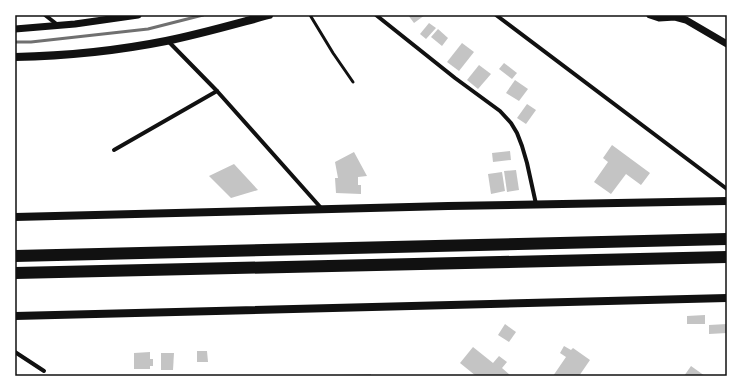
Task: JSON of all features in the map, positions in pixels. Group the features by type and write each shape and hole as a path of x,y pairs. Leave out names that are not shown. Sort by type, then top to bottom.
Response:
{"highway":[{"path":"15,256 727,239"},
{"path":"15,273 727,256"}],"main road":[{"path":"15,56 88,52 122,48 167,40 269,15"},
{"path":"15,217 536,204 727,201"},
{"path":"15,316 727,298"}],"street":[{"path":"45,15 59,26"},
{"path":"15,29 59,26 138,15"},
{"path":"376,15 455,78 500,111 511,122 522,146 536,204"},
{"path":"496,15 727,190"},
{"path":"650,15 659,18 675,17 686,20 727,44"},
{"path":"167,40 216,91 322,209"},
{"path":"114,150 216,91"},
{"path":"15,352 44,371"}],"lane":[{"path":"310,15 353,82"}],"building":[{"path":"408,15 425,15 414,23"},
{"path":"429,23 436,28 426,39 420,34"},
{"path":"438,29 448,38 442,46 431,37"},
{"path":"462,43 474,52 459,71 447,62"},
{"path":"504,63 517,73 512,79 499,69"},
{"path":"479,65 491,74 478,89 467,80"},
{"path":"515,80 528,89 519,101 506,93"},
{"path":"527,104 536,110 526,124 517,118"},
{"path":"612,145 650,173 641,185 626,174 611,194 594,182 608,162 603,158"},
{"path":"510,151 511,160 493,162 492,153"},
{"path":"354,152 367,176 358,177 358,185 361,185 361,194 336,193 335,178 338,178 335,162"},
{"path":"234,164 258,190 231,198 209,176"},
{"path":"516,170 519,190 507,192 504,171"},
{"path":"502,172 505,191 491,194 488,174"},
{"path":"705,315 705,324 687,324 687,316"},
{"path":"505,324 516,332 509,342 498,335"},
{"path":"727,324 727,333 709,334 709,325"},
{"path":"564,346 571,350 573,348 590,360 579,376 553,376 566,357 560,353"},
{"path":"473,347 493,363 499,356 507,362 502,368 511,376 476,376 460,363"},
{"path":"197,351 207,351 208,362 197,362"},
{"path":"150,352 150,359 153,359 153,366 150,366 150,369 134,369 134,353"},
{"path":"161,353 174,353 173,370 161,370"},
{"path":"691,366 705,376 684,376"},
{"path":"371,374 371,376 338,376 338,375"}],"railway":[{"path":"15,42 31,42 148,29 203,15"}]}
